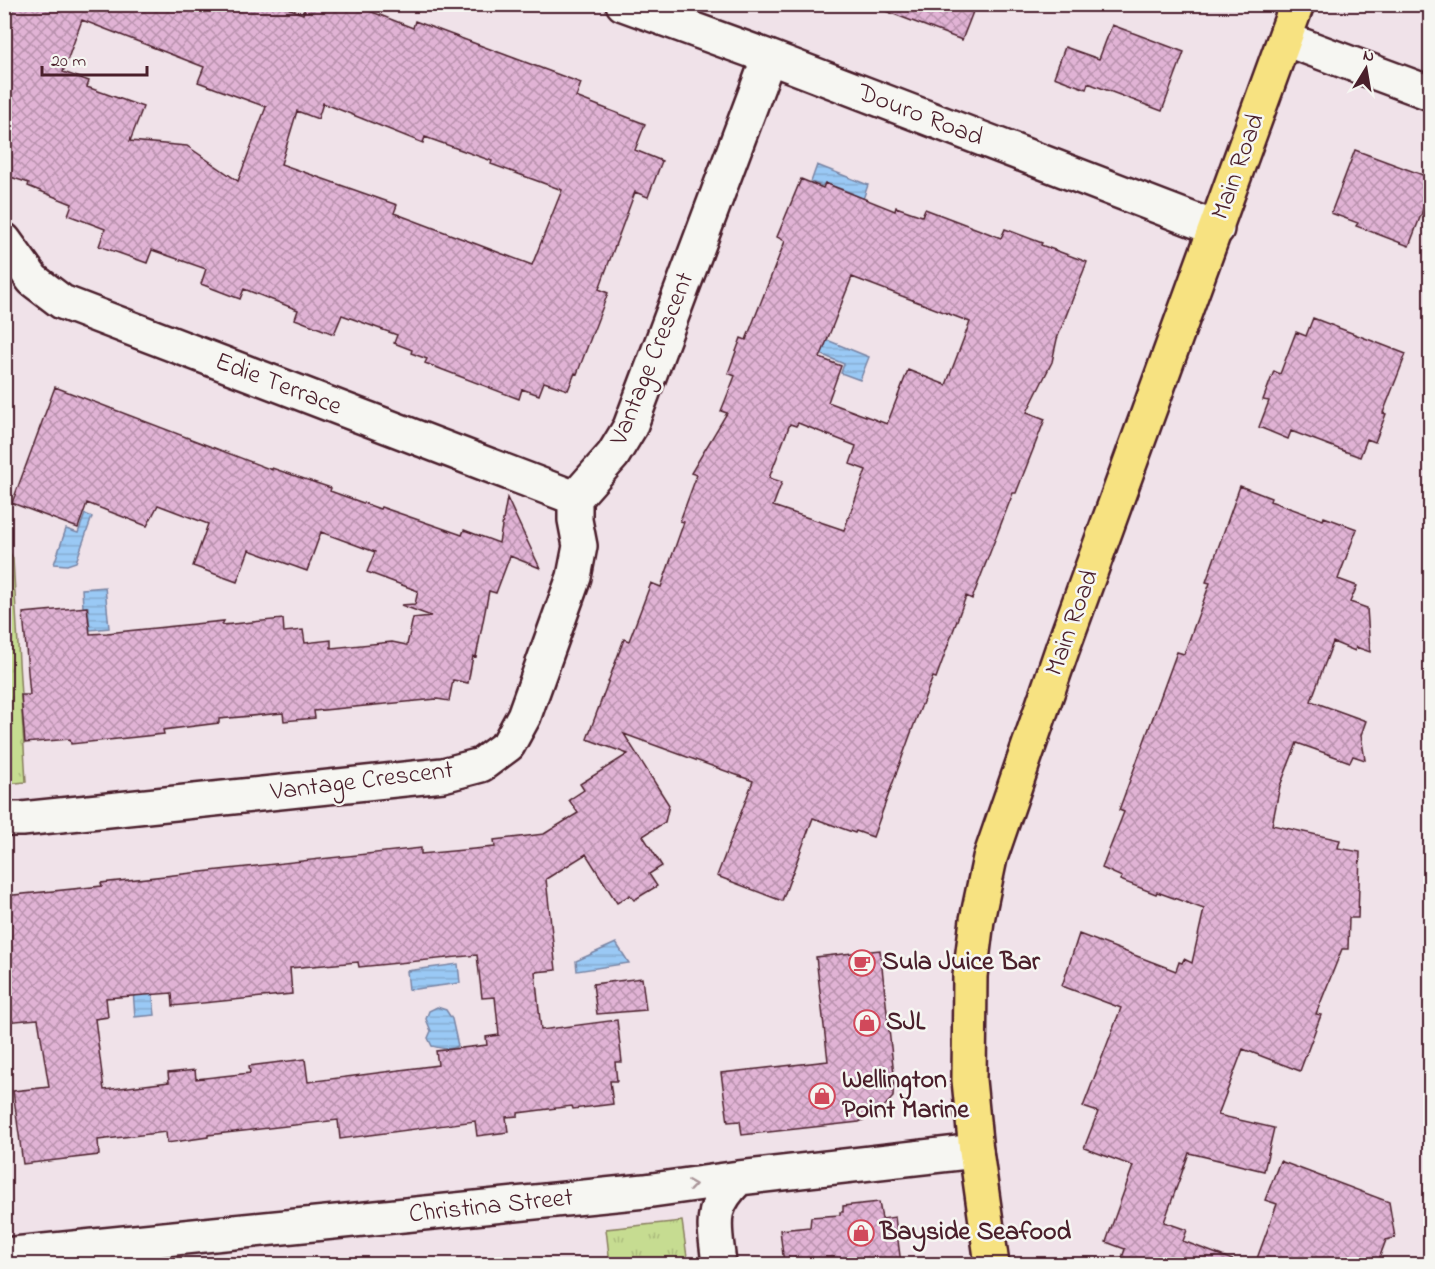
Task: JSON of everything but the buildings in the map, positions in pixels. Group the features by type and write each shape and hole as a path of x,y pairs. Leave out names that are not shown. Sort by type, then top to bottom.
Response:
{"main road":[{"name":"Main Road","path":"992,1264 976,1151 969,1080 970,976 990,858 1062,650 1298,4"}],"street":[{"name":"Douro Road","path":"623,4 769,57 1217,229"},
{"path":"1286,39 1431,93"},
{"name":"Vantage Crescent","path":"4,819 443,775 481,765 508,745 524,716 574,577 580,546 575,520 575,498 613,455 630,427 769,57"},
{"name":"Edie Terrace","path":"4,240 33,280 62,302 575,498"},
{"name":"Christina Street","path":"4,1255 645,1191 976,1151"},
{"path":"719,1264 714,1218 723,1194 739,1178"}],"green space":[{"path":"4,541 13,559 26,782 5,784"},
{"path":"682,1221 688,1264 610,1264 606,1229"}],"water":[{"path":"817,165 868,185 862,202 851,198 852,193 825,183 822,186 811,182"},
{"path":"822,338 869,357 860,380 841,373 844,364 816,352"},
{"path":"85,514 92,517 76,562 67,565 54,564 66,529 78,533"},
{"path":"105,587 109,628 90,630 88,607 83,607 82,589"},
{"path":"616,943 629,963 577,971 576,961"},
{"path":"149,964 155,1015 135,1017 132,976"},
{"path":"458,964 460,983 409,990 407,971"},
{"path":"437,1007 446,1010 452,1019 458,1046 455,1048 445,1049 432,1046 428,1038 431,1031 426,1019 429,1011"}],"place":[{"name":"Sula Juice Bar","path":"862,963"},
{"name":"SJL","path":"867,1023"},
{"name":"Wellington Point Marine","path":"822,1096"},
{"name":"Bayside Seafood","path":"861,1233"}]}
